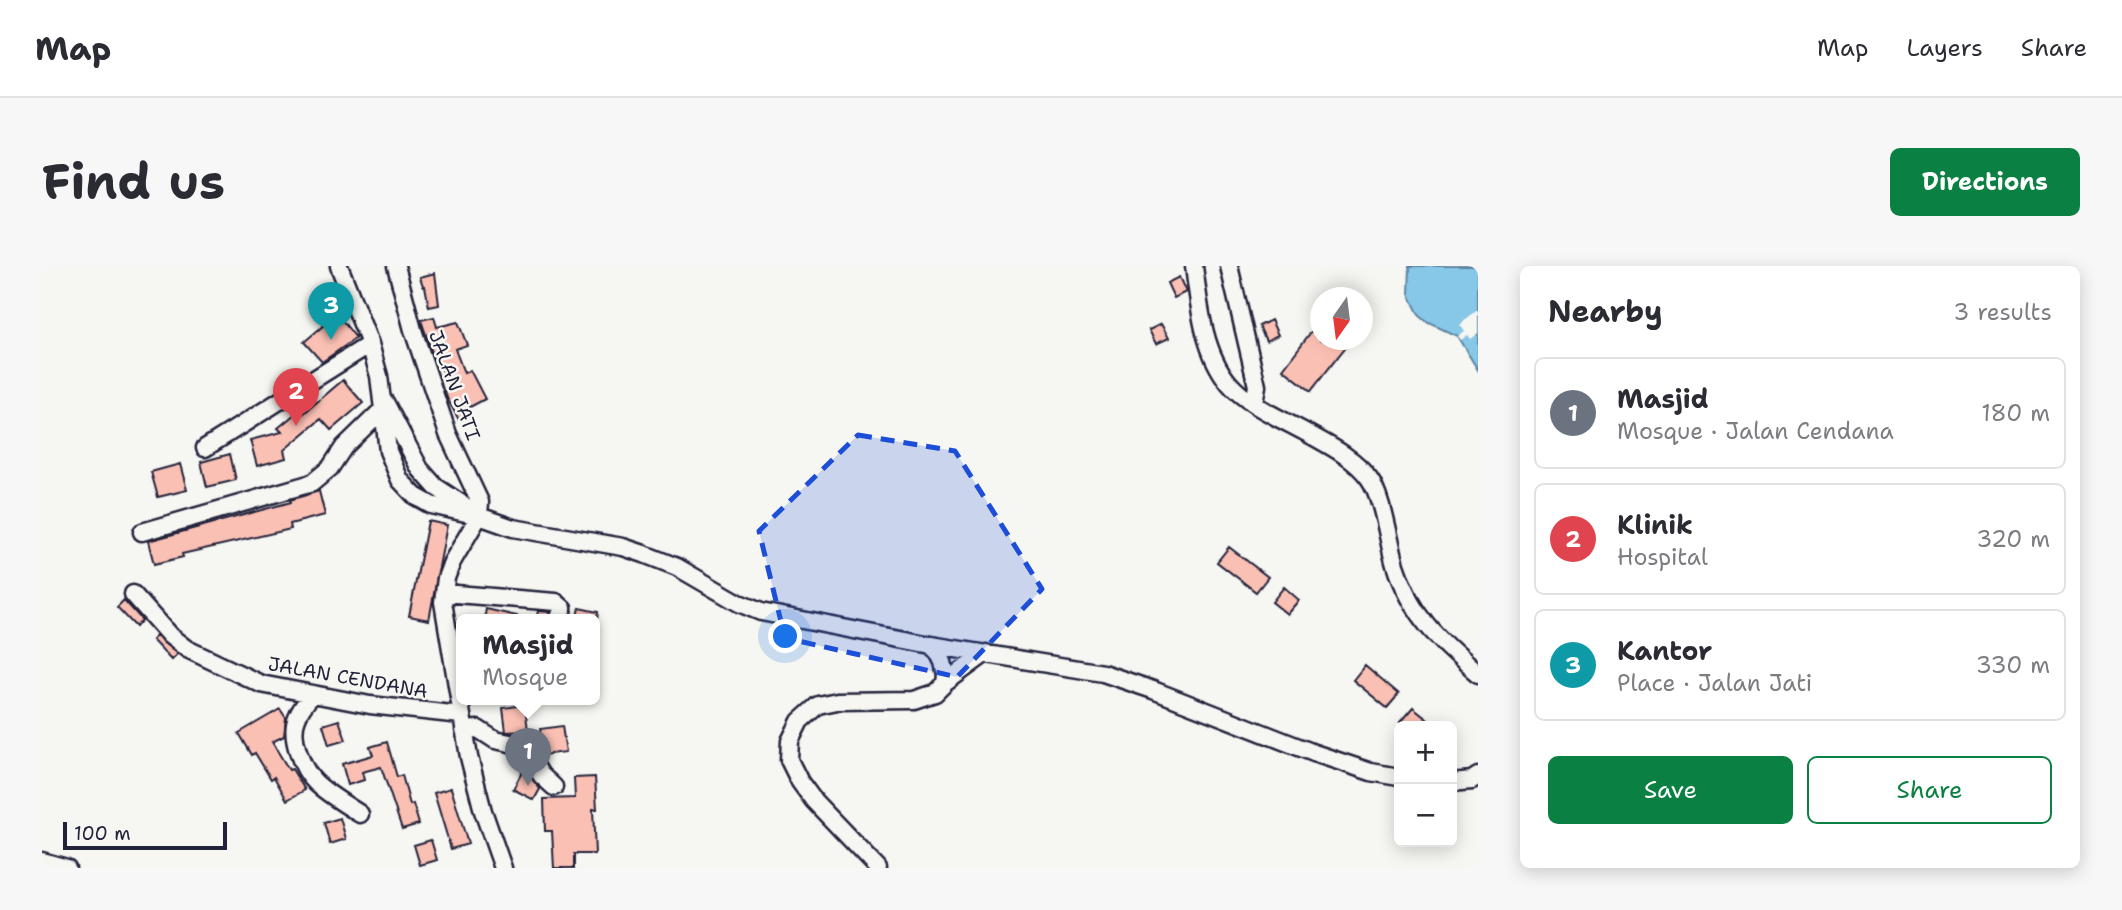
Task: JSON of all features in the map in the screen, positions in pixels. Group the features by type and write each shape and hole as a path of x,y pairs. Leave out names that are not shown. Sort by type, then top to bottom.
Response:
{"street":[{"path":"339,266 370,344 388,451 406,488 431,505 479,516 513,528 622,547 644,554 677,567 739,603 761,612 931,645 1103,673 1314,753 1371,772 1394,776"},
{"name":"JALAN JATI","path":"396,266 413,330 448,434 480,502 479,516"},
{"path":"1194,266 1210,347 1229,383 1254,403 1355,463 1371,480 1395,565 1417,614 1441,642 1478,674"},
{"path":"1229,266 1257,386 1254,403"},
{"path":"205,447 370,344"},
{"path":"382,403 420,469 436,487 479,516"},
{"path":"142,532 312,482 330,468 344,447 382,403"},
{"path":"456,687 443,593 452,562 479,516"},
{"path":"443,593 556,602 563,608 560,614"},
{"name":"JALAN CENDANA","path":"133,594 170,636 204,659 261,684 312,695 425,712 462,722 490,738 519,744 541,775 554,787"},
{"path":"931,645 943,662 945,683"},
{"path":"878,868 814,801 800,782 789,760 790,741 800,721 817,705 837,701 914,700 935,693 986,653"},
{"path":"312,695 296,719 295,726 304,766 315,782 360,814"},
{"path":"459,705 483,811 503,868"},
{"path":"1457,781 1478,776"},
{"path":"42,862 67,868"}],"highlighted area":[{"path":"858,435 955,451 1042,589 957,677 785,638 759,531"}],"water":[{"path":"1410,266 1478,266 1478,370 1457,336 1427,322 1419,315 1409,294"}],"pier":[{"path":"1478,310 1478,333 1470,339 1467,335 1460,340 1457,336 1464,331 1459,324"}],"building":[{"path":"435,273 439,305 429,307 425,286 420,277"},
{"path":"1179,277 1186,292 1174,298 1167,283"},
{"path":"337,314 356,338 322,362 304,342"},
{"path":"434,317 437,327 458,322 467,345 455,349 464,373 470,370 485,399 466,409 469,415 459,420 447,398 445,391 450,388 438,360 435,361 421,320"},
{"path":"1271,320 1278,335 1266,341 1259,326"},
{"path":"1161,324 1169,338 1156,344 1149,330"},
{"path":"1310,333 1310,350 1343,350 1311,391 1283,369"},
{"path":"343,380 363,403 331,430 321,419 284,450 286,458 257,466 250,440 282,432 278,428 301,409 304,413"},
{"path":"230,454 236,480 207,487 201,462"},
{"path":"180,464 187,490 158,497 151,472"},
{"path":"319,491 325,515 290,524 291,529 182,554 183,557 154,564 148,541 291,502 290,500"},
{"path":"428,521 447,525 429,620 409,616"},
{"path":"1229,547 1268,577 1256,592 1217,562"},
{"path":"1284,587 1299,600 1287,614 1272,602"},
{"path":"124,600 142,620 136,627 117,607"},
{"path":"579,608 598,612 598,614 578,614"},
{"path":"486,609 508,614 485,614"},
{"path":"156,636 177,654 171,660 152,640"},
{"path":"1365,665 1399,694 1387,708 1353,680"},
{"path":"525,705 528,731 506,732 503,708"},
{"path":"1413,708 1428,720 1427,721 1402,721"},
{"path":"280,709 286,718 284,736 272,742 305,790 287,800 274,777 271,779 239,733"},
{"path":"339,720 346,740 329,745 323,725"},
{"path":"562,726 566,752 543,755 540,729"},
{"path":"387,742 397,777 402,775 410,805 413,804 419,824 402,829 381,767 362,772 364,780 348,785 342,764 373,755 370,747"},
{"path":"522,772 530,776 540,789 534,800 513,789"},
{"path":"595,777 595,854 574,854 574,868 554,868 552,831 545,831 544,799 575,798 574,778"},
{"path":"451,788 468,844 451,849 434,793"},
{"path":"340,818 346,839 330,844 324,823"},
{"path":"431,840 437,860 420,865 414,845"}],"place":[{"name":"Kantor","path":"331,340"},
{"name":"Klinik","path":"296,426"},
{"name":"Masjid","path":"528,786"}]}
